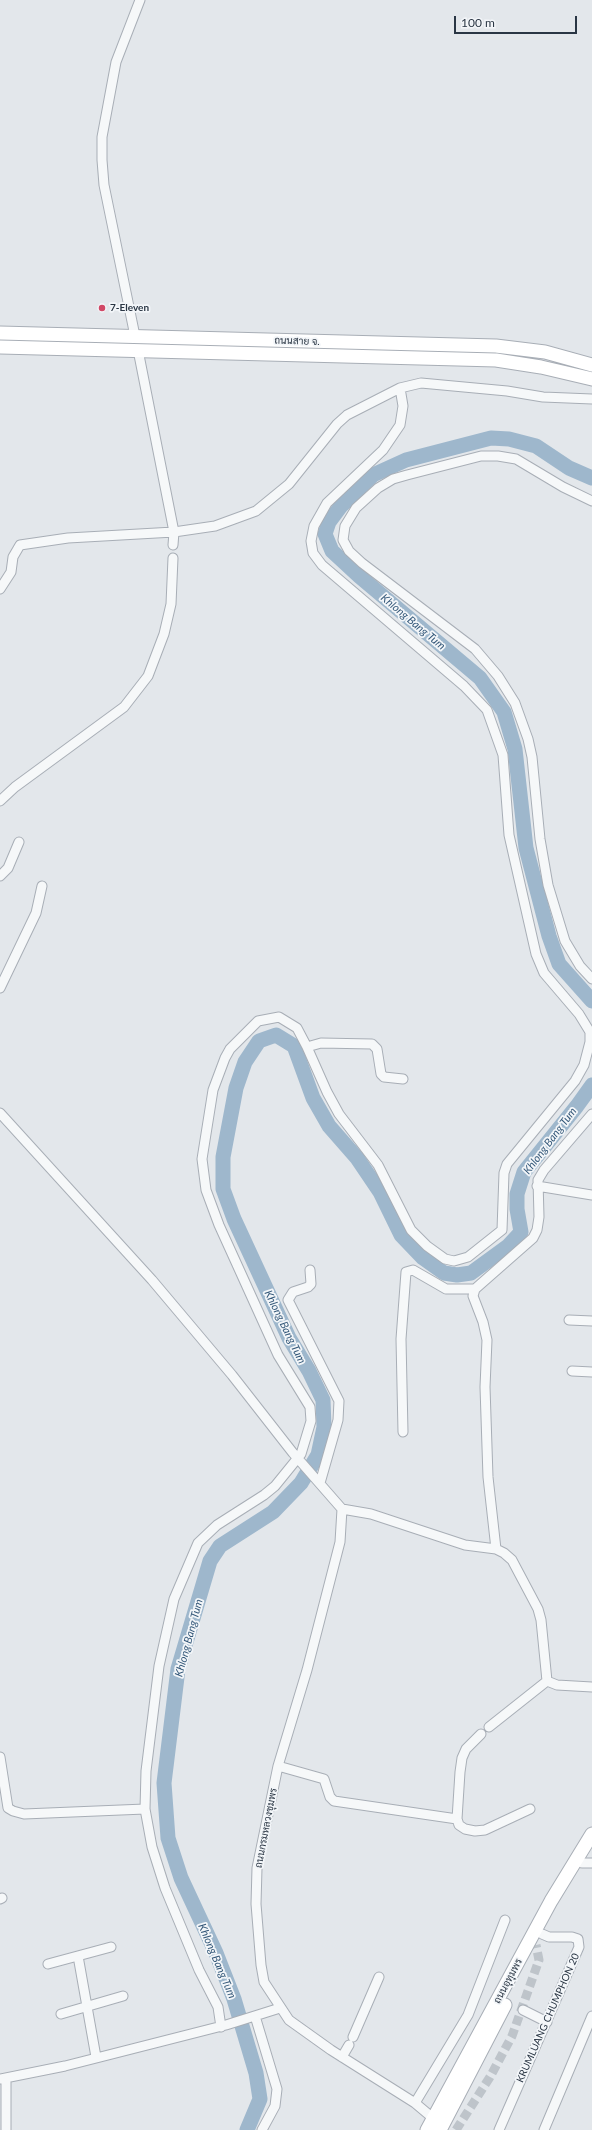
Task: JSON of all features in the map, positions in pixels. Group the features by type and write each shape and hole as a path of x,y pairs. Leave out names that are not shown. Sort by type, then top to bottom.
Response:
{"main road":[{"name":"ถนนสาย จ.","path":"0,333 496,346 545,352 592,365"},
{"path":"135,336 138,350"},
{"name":"ถนนสาย จ.","path":"0,347 496,360 547,368 592,379"},
{"name":"ถนนอุทุมพร","path":"438,2127 551,1901 592,1834"},
{"name":"ถนนอุทุมพร","path":"438,2127 542,1934 587,1863 592,1850"}],"street":[{"path":"135,336 104,185 102,137 116,62 140,0"},
{"path":"138,350 174,532 173,545"},
{"path":"0,589 11,572 14,557 20,545 104,535 174,532 215,526 256,511 289,484 337,424 347,415 400,388 421,383 507,391 543,397 592,399"},
{"path":"223,2026 218,2007 199,1970 164,1888 152,1847 145,1809 146,1770 159,1666 174,1599 198,1543 217,1525 264,1495 301,1462 309,1431 310,1407 278,1355 219,1225 206,1190 202,1159 213,1090 225,1058 249,1029 258,1021 279,1017 297,1028 307,1046 326,1092 340,1114 378,1165 411,1230 427,1246 445,1259 454,1261 468,1257 502,1230 504,1173 507,1164 576,1081 584,1065 590,1042 590,1032 579,1014 544,973 536,954 509,835 503,755 487,710 464,686 322,565 313,552 312,534 318,517 327,503 383,450 400,425 403,406 400,388"},
{"path":"592,501 563,487 516,460 498,456 481,456 393,479 378,488 356,508 345,526 344,540 349,551 362,563 475,649 498,676 514,703 528,739 532,757 540,839 548,885 565,941 580,966 592,979"},
{"path":"0,801 15,787 124,707 148,676 164,634 171,604 173,558"},
{"path":"0,876 8,868 19,842"},
{"path":"0,988 36,913 42,886"},
{"path":"307,1046 321,1043 372,1044 377,1049 381,1074 384,1077 403,1079"},
{"path":"0,1112 152,1280 232,1375 301,1462 342,1509 371,1514 465,1545 496,1549 512,1560 538,1609 541,1620 547,1681"},
{"path":"403,1432 401,1339 406,1272 413,1270 446,1289 474,1289 533,1238 537,1230 539,1217 537,1186 544,1170 592,1114"},
{"path":"537,1186 592,1195"},
{"path":"310,1270 311,1284 308,1287 293,1292 288,1300 339,1401 338,1420 318,1481"},
{"path":"474,1289 473,1296 483,1322 487,1340 485,1387 488,1477 496,1549"},
{"path":"569,1320 592,1321"},
{"path":"572,1371 592,1372"},
{"name":"ถนนกรมหลวงชุมพร","path":"342,1509 340,1542 307,1670 278,1766 257,1868 256,1904 260,1965 264,1982 289,2020 342,2057 415,2102 438,2127"},
{"path":"547,1681 557,1686 592,1687"},
{"path":"489,1727 547,1681"},
{"path":"481,1734 466,1749 462,1758 457,1819 459,1825 465,1829 475,1831 485,1830 530,1809"},
{"path":"0,1757 8,1808 13,1811 24,1814 145,1809"},
{"path":"278,1766 324,1779 330,1797 334,1801 457,1819"},
{"path":"415,2102 468,2015 504,1920"},
{"name":"KRUMLUANG CHUMPHON 20","path":"499,2130 579,1947 580,1942 572,1937 549,1937 542,1934"},
{"path":"48,1964 111,1947"},
{"path":"78,1956 96,2058"},
{"path":"342,2057 351,2041 379,1977"},
{"path":"61,2014 123,1996"},
{"path":"6,2130 3,2078 96,2058 223,2026 280,2008"},
{"path":"522,2010 547,2022"},
{"path":"544,2130 592,2016"},
{"path":"254,2017 277,2089 275,2106 262,2130"}],"waterway":[{"name":"Khlong Bang Tum","path":"592,478 569,468 536,446 509,439 491,438 406,460 373,475 341,506 329,522 325,534 332,551 359,576 480,678 504,712 515,749 526,848 549,936 559,964 592,1001"},
{"name":"Khlong Bang Tum","path":"247,2130 260,2099 256,2073 234,1999 216,1953 181,1878 168,1838 164,1783 178,1669 210,1561 220,1546 273,1512 301,1483 318,1455 324,1427 323,1400 309,1371 289,1338 234,1219 223,1189 223,1157 236,1088 245,1062 259,1041 276,1035 294,1046 313,1098 329,1126 357,1158 380,1192 401,1235 423,1258 444,1273 457,1275 471,1273 508,1246 521,1232 517,1209 517,1194 524,1172 592,1085"}],"tunnel":[{"path":"456,2130 490,2077 512,2036 539,1960 536,1945"}],"place":[{"name":"7-Eleven","path":"102,308"}]}
